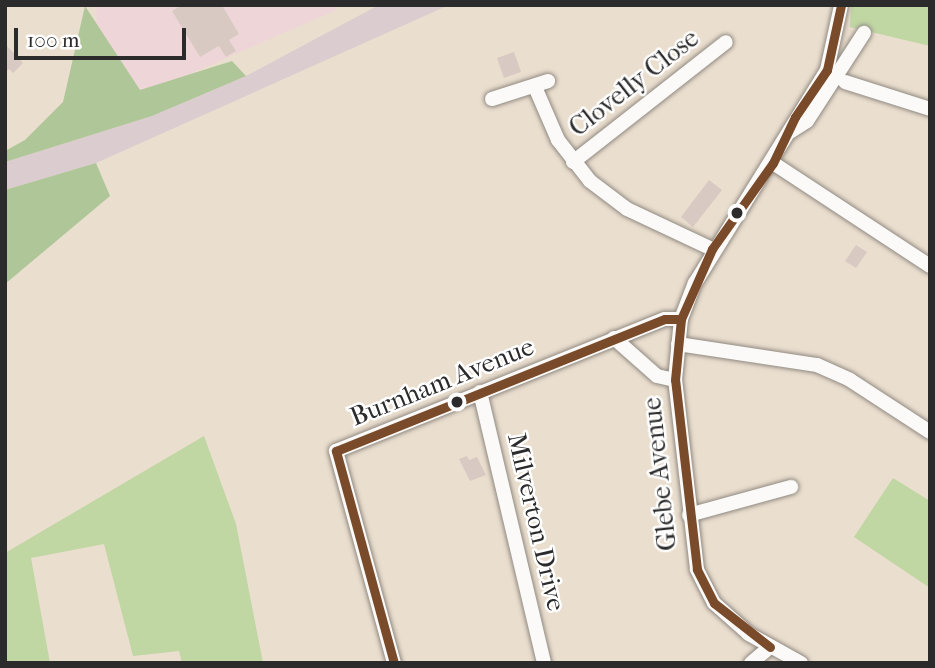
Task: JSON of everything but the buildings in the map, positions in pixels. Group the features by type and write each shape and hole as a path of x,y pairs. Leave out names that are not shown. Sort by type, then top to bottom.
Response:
{"street":[{"name":"Glebe Avenue","path":"802,663 770,647 714,603 697,569 675,380 681,319 712,249 774,163 795,117 833,59 841,5"},
{"name":"Glebe Avenue","path":"790,132 807,121 864,33"},
{"name":"Clovelly Close","path":"573,162 726,42"},
{"path":"845,82 930,109"},
{"path":"492,99 541,84 558,140 590,181 627,209 712,249"},
{"path":"774,163 930,266"},
{"name":"Burnham Avenue","path":"394,663 336,452 614,338 665,319 681,319"},
{"path":"614,338 657,376 675,380"},
{"path":"678,344 817,366 850,380 930,432"},
{"name":"Milverton Drive","path":"480,392 544,663"},
{"path":"689,515 791,487"},
{"path":"751,663 770,647"}],"shaded area":[{"path":"96,5 336,5 337,10 100,113"},
{"path":"379,5 449,5 96,163 5,190 5,162 152,116 246,76"}],"green space":[{"path":"851,5 930,5 930,46 850,27"},
{"path":"85,6 140,90 232,61 246,76 152,116 5,162 5,151 25,140 63,102"},
{"path":"96,163 110,196 5,284 5,190"},
{"path":"204,436 236,524 263,663 182,663 179,651 133,656 104,544 31,558 50,663 5,663 5,553"},
{"path":"893,478 930,501 930,588 854,537"}],"transit line":[{"path":"770,647 714,603 697,569 675,380 681,319 712,249 773,163 795,117 827,70 841,5"},
{"path":"394,663 336,451 665,319 681,319"}]}
